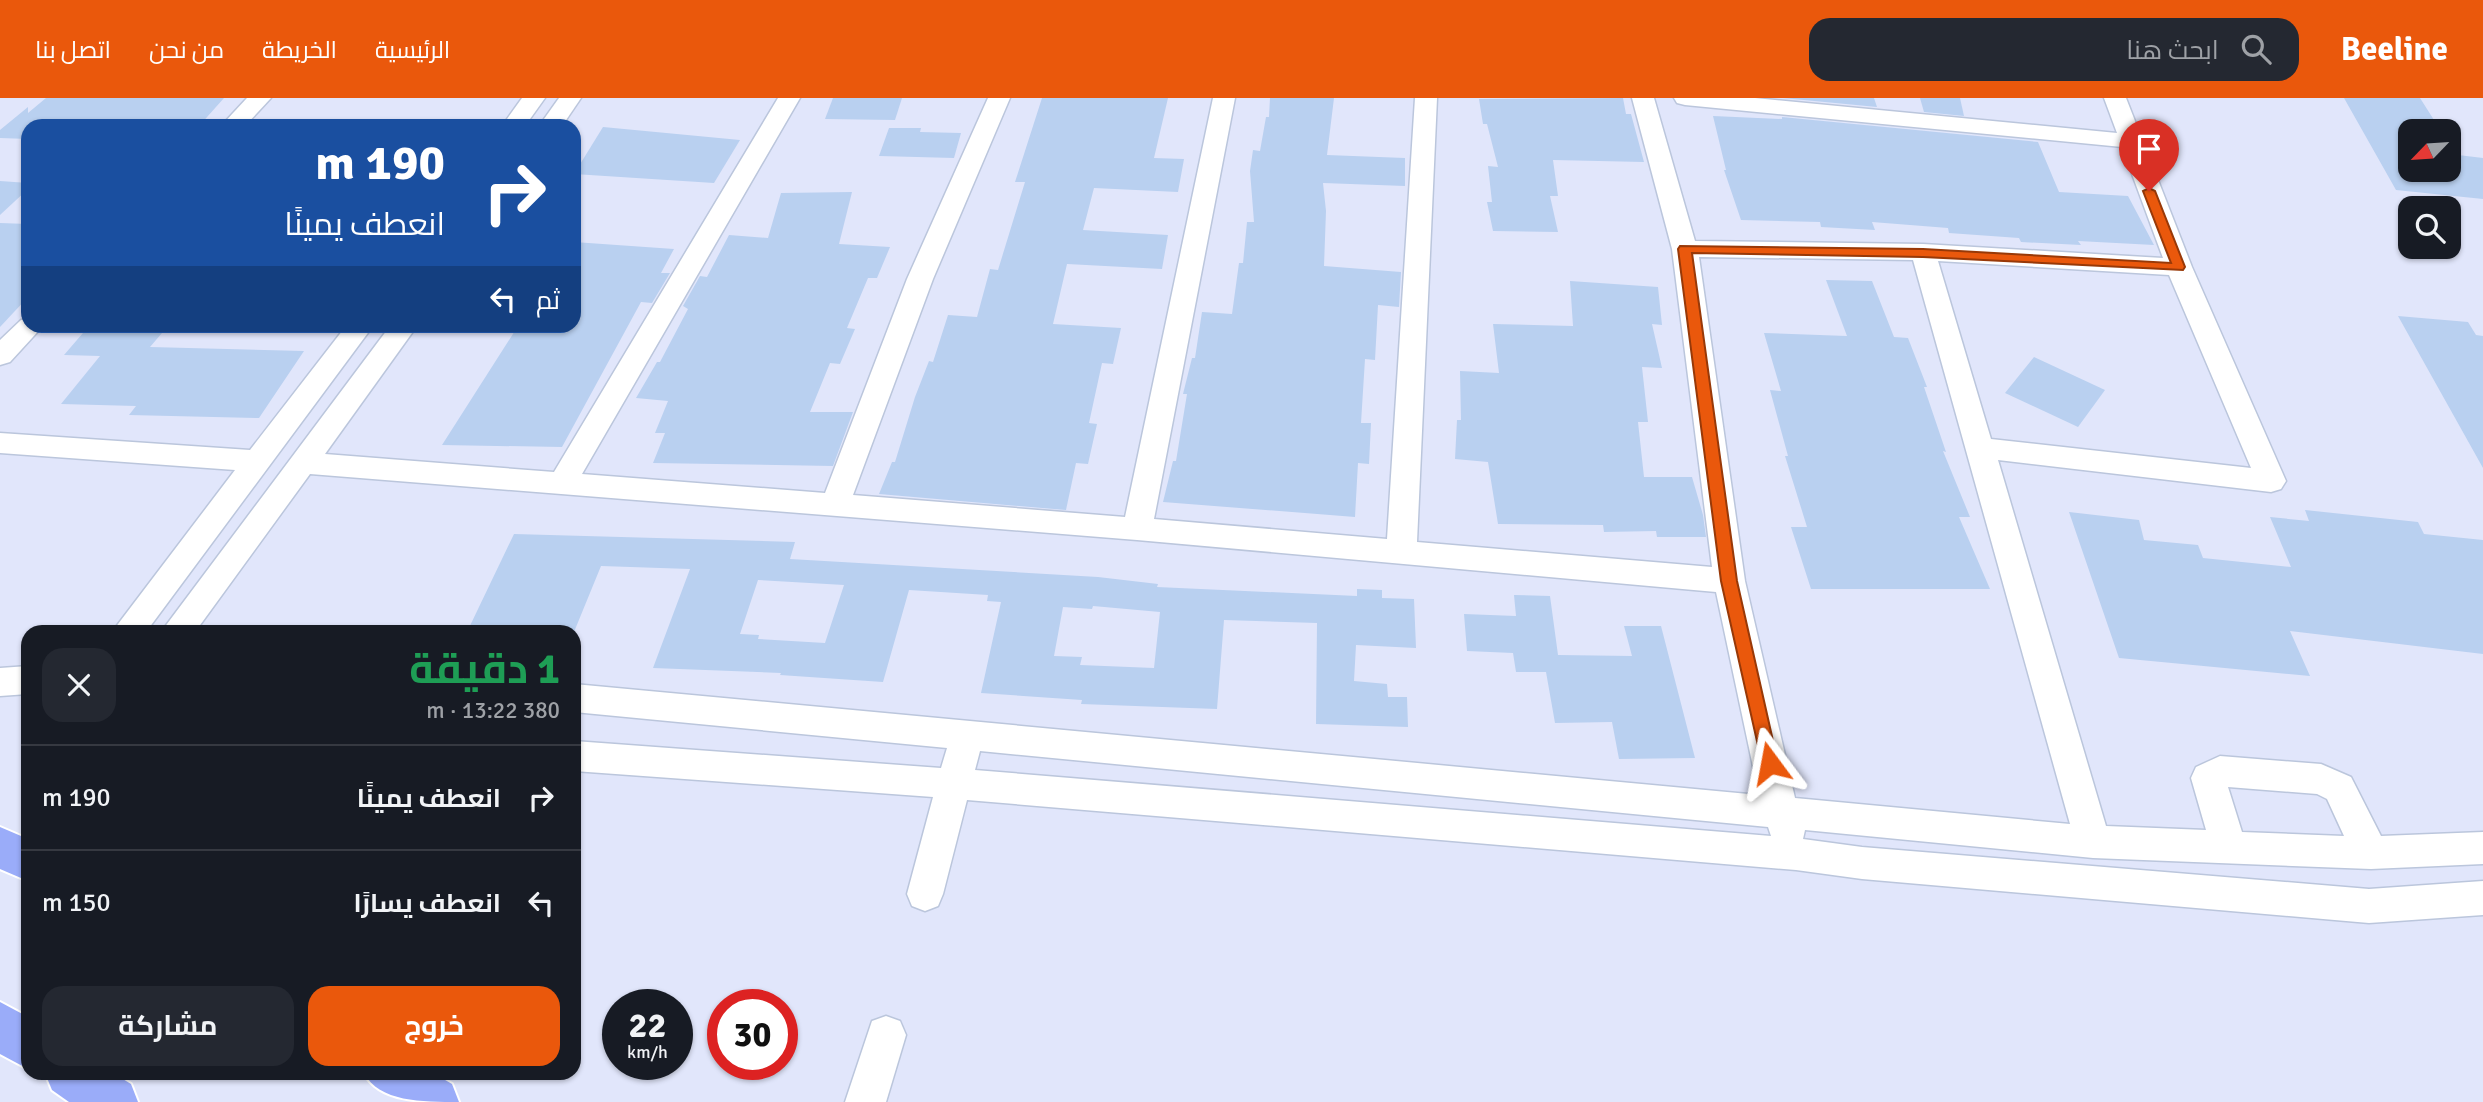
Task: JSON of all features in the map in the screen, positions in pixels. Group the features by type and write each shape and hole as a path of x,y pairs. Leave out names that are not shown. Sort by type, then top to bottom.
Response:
{"main road":[{"path":"0,847 21,858"},
{"path":"0,1026 21,1040"},
{"path":"80,1080 113,1102"},
{"path":"399,1080 434,1102"}],"street":[{"path":"239,119 260,98"},
{"path":"518,119 534,98"},
{"path":"555,119 570,98"},
{"path":"564,482 789,98"},
{"path":"835,505 920,279 999,98"},
{"path":"1137,529 1224,98"},
{"path":"1401,553 1426,98"},
{"path":"1643,98 1685,249 1729,581 1781,815 1796,854"},
{"path":"1685,98 1881,108 2129,141"},
{"path":"1980,448 2271,481 2179,267 2129,141 2115,98"},
{"path":"1685,249 1923,253 2179,267"},
{"path":"1923,253 2093,842"},
{"path":"0,356 23,333"},
{"path":"133,625 355,333"},
{"path":"182,625 399,333"},
{"path":"0,443 256,461"},
{"path":"304,463 1137,529 1729,581"},
{"path":"0,682 21,680"},
{"path":"581,699 1584,793 1781,815 2093,842 2371,853 2483,848"},
{"path":"925,894 967,735"},
{"path":"581,756 953,783 1796,854 1862,863 2369,906 2483,898"},
{"path":"2229,848 2208,778 2220,771 2321,779 2339,788 2371,853"},
{"path":"865,1102 872,1088 886,1035"}],"building":[{"path":"46,98 224,98 205,119 21,119 21,139 0,138 0,130 28,107 28,113"},
{"path":"833,98 902,98 895,120 825,119"},
{"path":"1042,98 1168,98 1154,158 1184,159 1178,192 1094,188 1083,230 1168,235 1162,269 1067,264 1053,324 1121,328 1113,364 1102,363 1089,423 1097,424 1088,464 1076,463 1066,510 879,494 892,462 895,462 915,397 929,361 933,362 948,315 977,317 990,269 998,270 1025,182 1015,182"},
{"path":"1270,98 1334,98 1327,155 1405,158 1405,186 1323,183 1326,211 1324,266 1401,272 1399,307 1378,305 1375,360 1365,359 1361,423 1371,423 1369,464 1358,463 1355,517 1163,502 1173,461 1176,461 1187,394 1183,394 1192,358 1195,358 1202,312 1232,314 1239,263 1243,263 1247,222 1254,222 1250,171 1253,150 1260,151 1266,117 1269,117"},
{"path":"1623,98 1626,114 1631,114 1644,162 1553,160 1558,196 1550,196 1558,232 1493,231 1487,202 1492,202 1488,166 1498,167 1487,124 1483,124 1479,99"},
{"path":"1783,98 1874,98 1877,107"},
{"path":"1920,98 1960,98 1964,116 1924,112"},
{"path":"2344,98 2420,98 2433,119 2398,119 2398,182 2461,182 2461,155 2483,158 2483,199 2396,190"},
{"path":"1713,116 1782,117 2038,142 2059,192 2128,196 2154,245 2078,241 2081,245 2021,242 2019,238 1949,233 1948,228 1872,222 1875,230 1821,227 1820,222 1741,220 1724,170"},
{"path":"603,127 740,140 714,183 581,174 581,163"},
{"path":"889,128 921,128 920,132 961,133 954,158 879,156"},
{"path":"0,181 21,182 21,196 0,215"},
{"path":"852,192 839,244 890,247 877,278 868,278 847,328 855,329 840,364 830,363 810,412 853,412 833,466 653,463 665,433 655,433 668,401 636,398 657,362 660,362 688,309 683,306 700,276 707,277 729,235 768,238 781,193"},
{"path":"0,223 21,224 21,304 0,327"},
{"path":"581,242 674,249 661,273 670,273 652,303 641,302 562,447 442,445 514,333 581,333"},
{"path":"1826,280 1872,281 1894,337 1908,338 1927,387 1924,387 1946,452 1943,451 1970,517 1959,517 1990,589 1811,589 1791,527 1807,527 1785,456 1788,456 1770,390 1781,391 1764,333 1847,336"},
{"path":"1570,281 1658,287 1662,325 1652,324 1662,368 1642,367 1648,422 1638,422 1644,477 1692,477 1706,537 1657,537 1656,531 1604,532 1603,525 1498,524 1488,462 1455,459 1457,420 1461,420 1460,371 1499,373 1493,324 1573,326"},
{"path":"2398,316 2468,322 2476,335 2483,336 2483,468"},
{"path":"83,333 162,333 150,347 304,351 259,418 129,415 136,406 61,404 100,356 64,355"},
{"path":"2034,357 2105,390 2078,427 2005,393"},
{"path":"2305,510 2418,522 2424,534 2483,540 2483,654 2290,631 2310,676 2119,658 2069,512 2139,520 2144,540 2198,545 2203,558 2291,567 2270,517 2309,521"},
{"path":"514,534 795,542 790,559 1098,577 1158,584 1157,587 1357,596 1357,589 1382,590 1382,598 1414,599 1416,648 1356,645 1354,681 1387,684 1388,697 1407,697 1408,727 1316,724 1317,623 1224,620 1217,709 1081,704 1082,700 981,693 1001,602 987,601 988,595 909,590 883,682 780,675 781,673 653,668 690,569 601,566 577,625 470,625","holes":["758,580 844,585 825,643 758,639 759,635 740,634","1093,606 1160,612 1154,668 1080,665 1082,657 1054,656 1063,607 1092,609"]},
{"path":"1514,595 1550,596 1558,655 1632,656 1624,626 1661,626 1695,758 1619,759 1612,722 1555,723 1546,672 1516,672 1513,653 1467,651 1464,614 1516,616"}],"route":[{"path":"1770,763 1729,581 1685,249 1923,253 2179,267 2149,191"}]}
